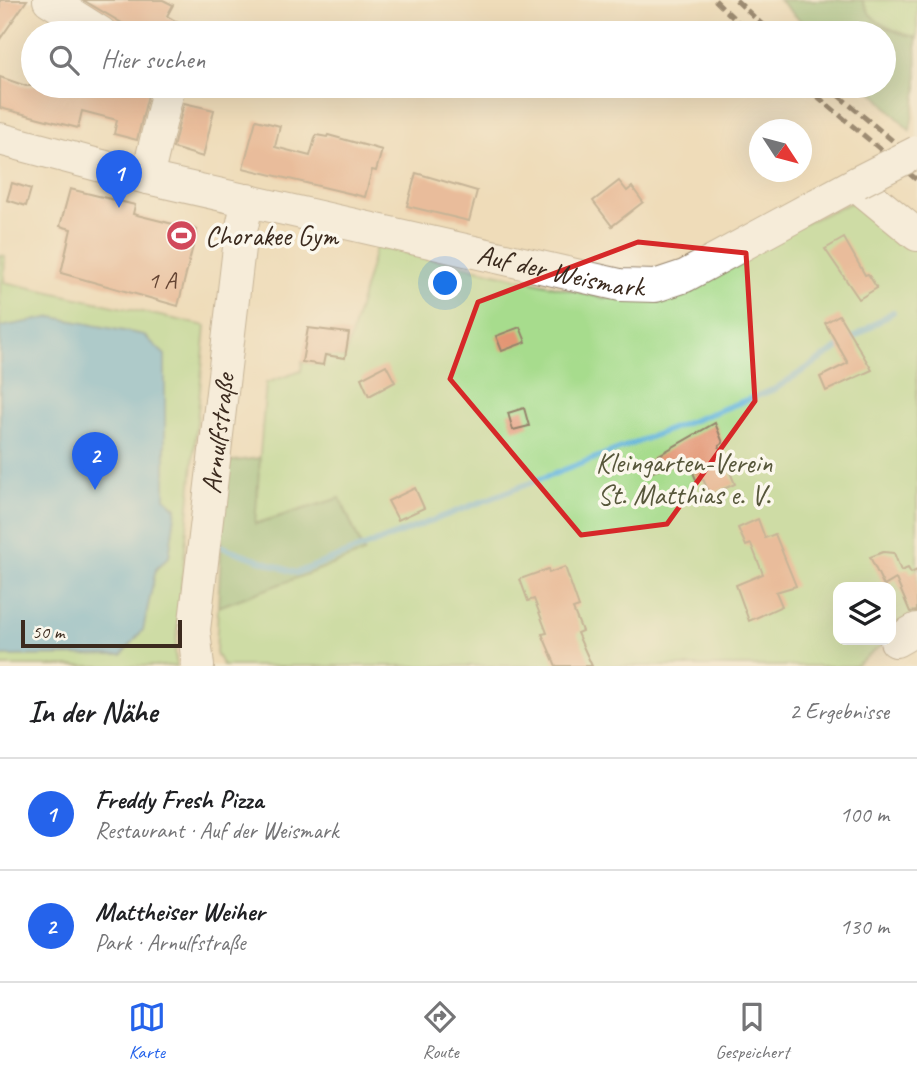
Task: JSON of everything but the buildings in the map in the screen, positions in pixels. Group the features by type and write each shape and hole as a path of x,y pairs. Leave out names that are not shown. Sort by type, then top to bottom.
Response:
{"street":[{"path":"48,0 82,21"},
{"path":"147,178 166,98"},
{"name":"Auf der Weismark","path":"0,139 147,178 620,285 654,286 685,276 917,152"},
{"path":"857,183 917,236"},
{"name":"Arnulfstraße","path":"198,666 194,630 241,231 248,200"}],"highlighted area":[{"path":"638,242 746,253 755,401 667,524 581,535 450,379 478,302"}],"green space":[{"path":"779,0 862,0 877,21 801,21"},
{"path":"862,0 917,0 917,39 896,31 896,21 877,21"},
{"path":"896,31 916,37 917,90 910,131 878,98 896,98"},
{"name":"Kleingarten-Verein St. Matthias e. V.","path":"861,198 917,246 917,623 896,635 896,582 833,582 833,645 882,645 855,666 223,666 216,653 218,607 364,552 340,498 254,524 266,383 301,371 302,362 323,365 325,355 345,358 376,246 604,298 636,298"},
{"path":"0,255 5,256 4,282 206,326 175,654 177,666 0,666"},
{"path":"260,458 255,524 340,498 364,553 218,607 226,462"}],"water":[{"path":"53,317 144,335 165,355 165,498 176,508 169,557 156,569 143,630 122,655 0,656 0,327"}],"waterway":[{"path":"217,545 296,573 775,389 893,312"}],"railway":[{"path":"715,0 737,21"},
{"path":"736,0 758,21"},
{"path":"819,98 917,180"},
{"path":"841,98 917,161"}],"place":[{"name":"Freddy Fresh Pizza","path":"119,208"},
{"name":"Chorakee Gym","path":"182,235"},
{"name":"Mattheiser Weiher","path":"95,490"}]}
